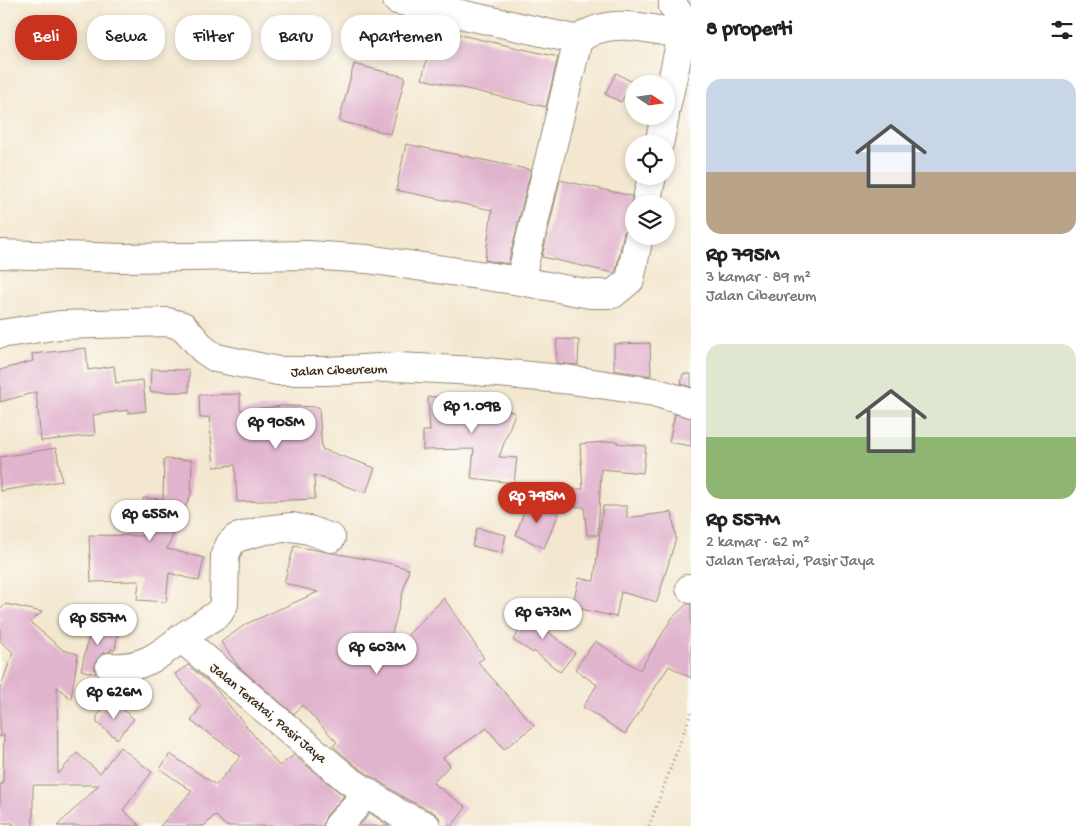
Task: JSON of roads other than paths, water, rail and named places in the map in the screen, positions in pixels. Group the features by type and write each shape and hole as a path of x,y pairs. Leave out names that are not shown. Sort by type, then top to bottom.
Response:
{"street":[{"path":"397,0 578,40"},
{"path":"673,0 673,6 688,28 675,75"},
{"path":"520,281 578,40 588,32 604,26 688,28"},
{"path":"0,254 124,258 308,255 401,263 590,294 613,294 630,280 637,245"},
{"name":"Jalan Cibeureum","path":"0,334 60,325 168,322 183,326 204,350 216,358 278,371 326,371 398,367 478,371 572,380 654,392 691,404"},
{"path":"110,667 126,668 140,664 158,655 219,613 224,604 225,555 230,544 236,538 265,530 292,527 309,530 331,538"},
{"name":"Jalan Teratai, Pasir Jaya","path":"181,638 348,779 398,813 426,826"},
{"path":"338,826 367,793"}]}
